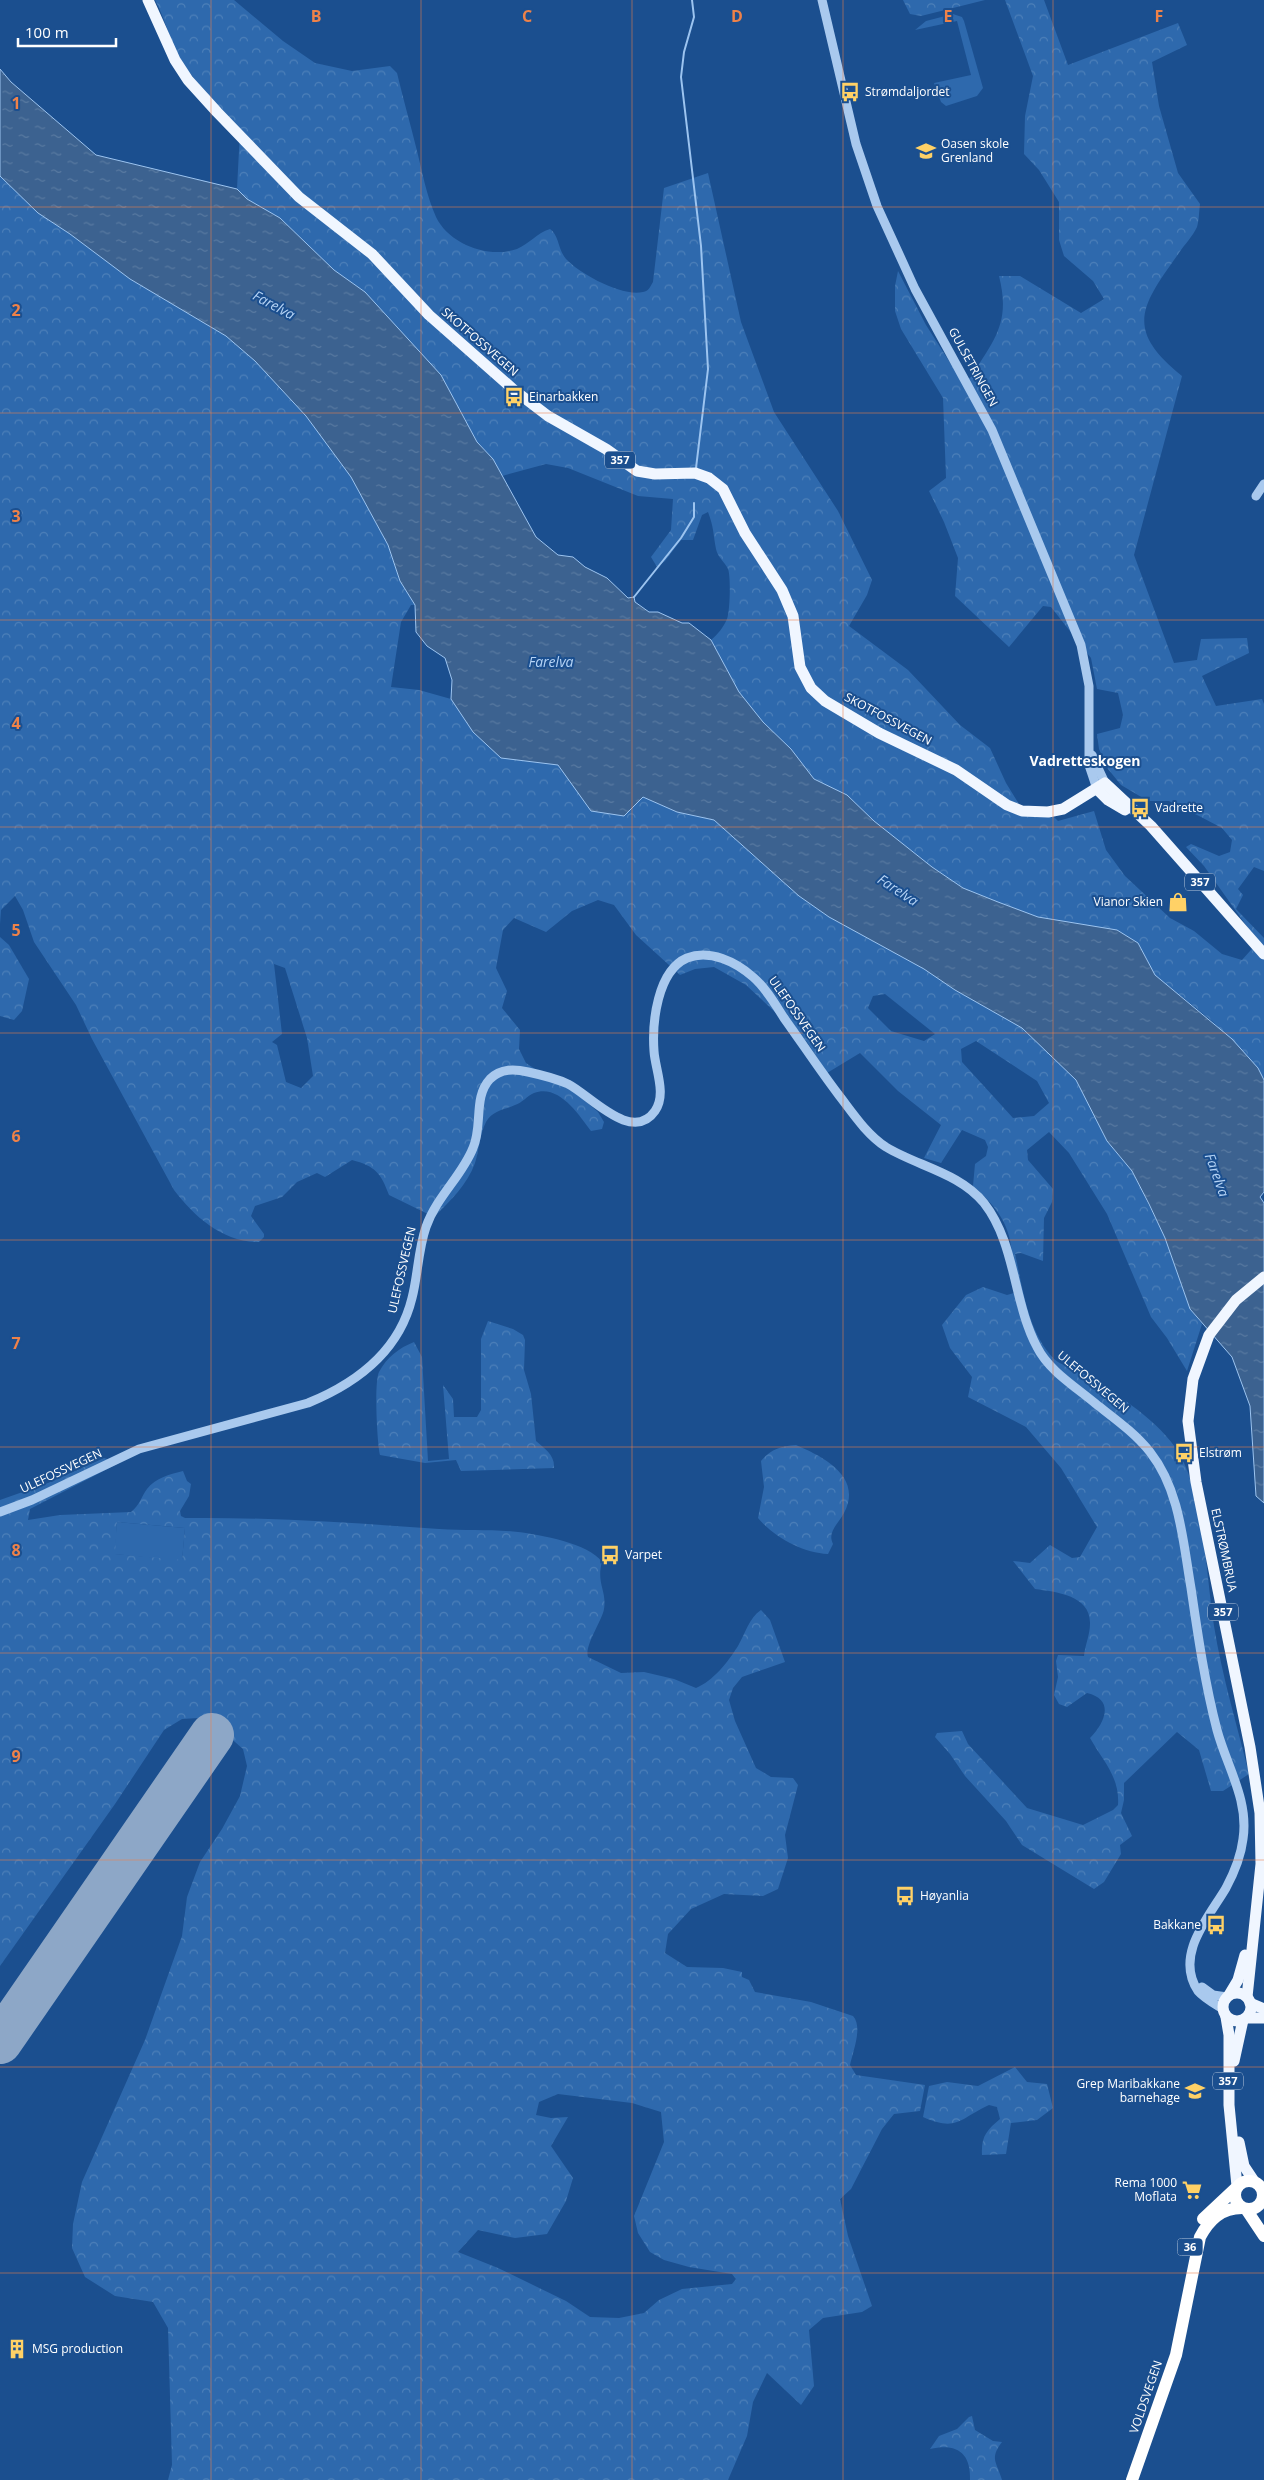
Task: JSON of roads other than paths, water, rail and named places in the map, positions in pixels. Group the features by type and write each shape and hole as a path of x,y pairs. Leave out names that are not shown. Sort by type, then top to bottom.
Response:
{"highway":[{"name":"36","path":"1236,2187 1243,2181 1254,2181"},
{"path":"1254,2181 1262,2189 1264,2217"},
{"path":"1236,2187 1235,2200 1244,2208 1264,2236"},
{"name":"VOLDSVEGEN","path":"1182,2322 1185,2269 1195,2233 1210,2210 1236,2187"},
{"name":"36","path":"1244,2208 1254,2208 1262,2200"},
{"name":"VOLDSVEGEN","path":"1132,2480 1169,2375 1200,2237 1210,2222 1223,2211 1244,2208"}],"main road":[{"name":"SKOTFOSSVEGEN","path":"148,0 175,60 188,80 217,112 299,196 372,254 429,315 514,390 548,416 606,449 637,470 655,474 695,473 709,478 723,489 744,533 777,581 791,608 800,666 806,681 817,695 879,733 956,770 1014,809 1030,812 1055,811 1075,803 1101,786"},
{"name":"357","path":"1101,786 1151,826 1264,954"},
{"name":"ELSTRØMBRUA","path":"1248,2000 1261,1846 1256,1785 1192,1459 1188,1421 1189,1398 1195,1369 1209,1335 1236,1300 1264,1277"},
{"name":"ELSTRØMBRUA","path":"1228,1996 1238,1980 1256,1912"},
{"path":"1228,1996 1239,1993 1264,2009"},
{"name":"357","path":"1228,1996 1224,2013 1228,2035 1228,2105 1236,2187"},
{"name":"357","path":"1248,2000 1251,2009 1244,2019 1236,2044 1234,2088 1242,2159 1254,2181"},
{"path":"1224,2013 1233,2021 1264,2018"}],"street":[{"name":"GULSETRINGEN","path":"822,0 856,144 877,206 915,289 992,430 1081,645 1089,686 1090,747 1101,786"},
{"path":"1256,496 1264,484"},
{"name":"ULEFOSSVEGEN","path":"0,1512 32,1500 139,1449 304,1405 332,1392 366,1371 386,1351 404,1323 412,1300 426,1227 440,1198 473,1148 478,1132 481,1094 491,1078 500,1072 512,1070 552,1078 574,1087 617,1118 632,1122 646,1120 654,1114 660,1103 654,1038 659,1003 667,980 680,963 694,956 712,955 728,960 744,970 761,985 829,1083 877,1140 901,1155 954,1179 970,1189 982,1201 1005,1241 1031,1332 1039,1352 1057,1371 1138,1439 1154,1457 1170,1486 1179,1522 1215,1720 1240,1797 1244,1820 1244,1840 1237,1865 1194,1944 1190,1960 1193,1978"},
{"path":"1193,1978 1206,1991 1228,1996"},
{"path":"1193,1978 1198,1990 1224,2013"}],"water":[{"name":"Farelva","path":"0,69 11,82 96,155 237,189 247,199 280,218 334,270 365,292 441,375 477,442 493,459 536,537 558,555 573,557 585,567 607,578 628,598 634,597 635,602 649,612 658,612 682,623 689,623 711,640 739,692 763,722 791,749 814,779 847,795 874,821 932,867 963,888 1038,917 1117,930 1138,943 1155,975 1232,1039 1258,1068 1264,1080 1264,1192 1260,1197 1264,1203 1264,1503 1256,1496 1250,1406 1232,1357 1190,1309 1165,1238 1149,1204 1132,1171 1107,1141 1076,1080 1022,1028 955,990 924,969 829,917 799,896 714,820 677,812 643,797 624,816 591,811 558,765 501,758 473,732 451,699 452,680 445,658 427,646 416,632 415,605 400,581 388,545 351,477 306,416 255,361 226,336 130,279 70,234 38,213 0,176"}],"waterway":[{"path":"692,0 694,17 684,52 681,77 701,246 708,369 696,468"},
{"path":"634,597 681,538 694,517 694,503"}],"place":[{"name":"Strømdaljordet","path":"850,92"},
{"name":"Oasen skole Grenland","path":"926,151"},
{"name":"Einarbakken","path":"514,397"},
{"name":"Vadrette","path":"1140,808"},
{"name":"Vianor Skien","path":"1178,902"},
{"name":"Elstrøm","path":"1184,1453"},
{"name":"Varpet","path":"610,1555"},
{"name":"Høyanlia","path":"905,1896"},
{"name":"Bakkane","path":"1216,1925"},
{"name":"Grep Maribakkane barnehage","path":"1195,2091"},
{"name":"Rema 1000 Moflata","path":"1192,2190"},
{"name":"MSG production","path":"17,2349"}],"district":[{"name":"Vadretteskogen","path":"1085,761"}]}
